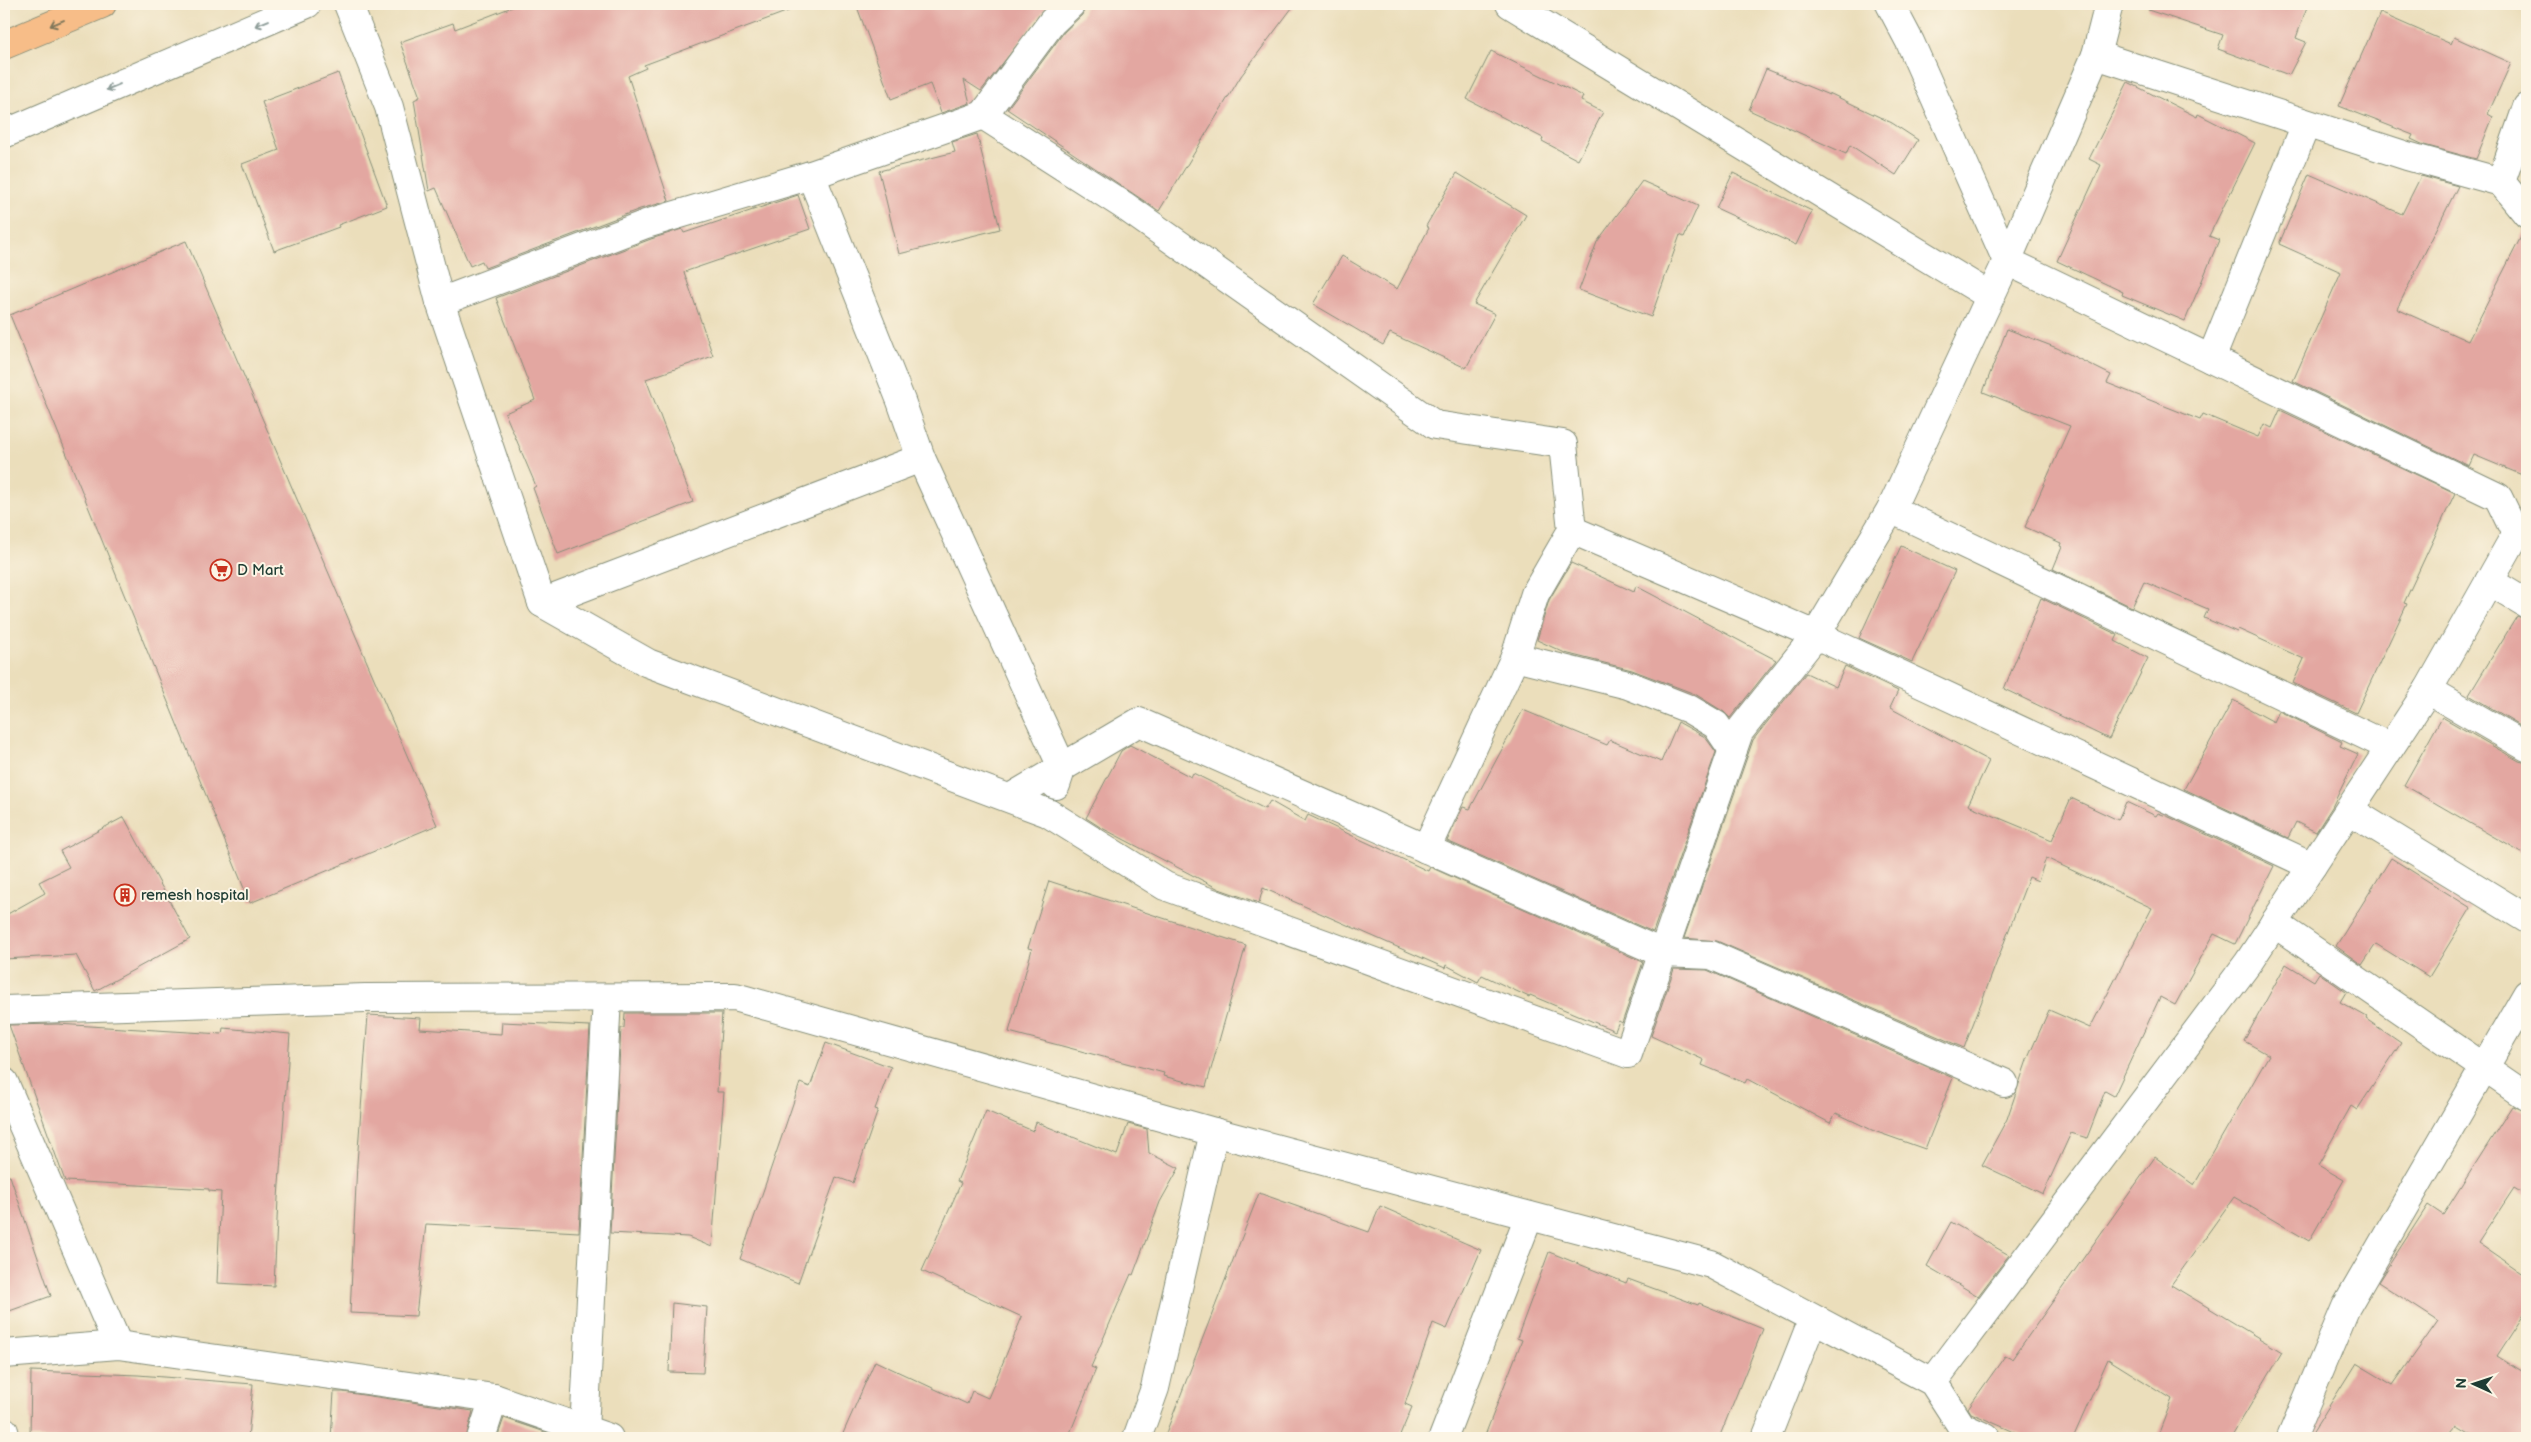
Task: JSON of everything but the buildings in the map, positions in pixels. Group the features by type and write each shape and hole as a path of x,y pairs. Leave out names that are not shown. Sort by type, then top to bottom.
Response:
{"highway":[{"path":"4,45 102,4"}],"street":[{"path":"4,134 307,4"},
{"path":"348,4 389,107 440,302 542,603 648,663 1048,813 1165,886 1628,1054 1739,732 1816,635 1891,509 2007,261 2096,55 2109,4"},
{"path":"440,302 646,224 811,175 983,115 1052,22 1071,4"},
{"path":"1510,4 1990,296"},
{"path":"1890,4 1910,42 2007,261 2498,497 2516,534 2428,690 2248,963 1933,1382"},
{"path":"2096,55 2407,156 2501,182 2527,214"},
{"path":"2501,182 2527,107"},
{"path":"983,115 1123,205 1435,425 1563,444 1572,530 1535,594 1515,657 1426,849"},
{"path":"2212,359 2306,124"},
{"path":"811,175 901,401 921,458 1062,767 1048,813"},
{"path":"542,603 921,458"},
{"path":"1891,509 2390,747"},
{"path":"1572,530 1816,635 2312,866"},
{"path":"2489,581 2527,604"},
{"path":"1515,657 1628,685 1689,709 1716,725 1733,750"},
{"path":"2428,690 2527,747"},
{"path":"1010,798 1138,722 1662,953 1711,955 2004,1083"},
{"path":"2349,810 2527,919"},
{"path":"2274,923 2527,1097"},
{"path":"2291,1438 2346,1307 2527,994"},
{"path":"4,1010 366,998 735,997 1214,1132 1711,1264 1933,1382 1962,1427 1986,1438"},
{"path":"4,1354 118,1345 494,1398 596,1434 607,998"},
{"path":"4,1082 118,1345"},
{"path":"1137,1438 1155,1388 1214,1132"},
{"path":"1443,1438 1529,1216"},
{"path":"1766,1438 1813,1319"},
{"path":"481,1438 494,1398"},
{"path":"4,1430 6,1438"}],"place":[{"name":"D Mart","path":"221,570"},
{"name":"remesh hospital","path":"125,895"}]}
